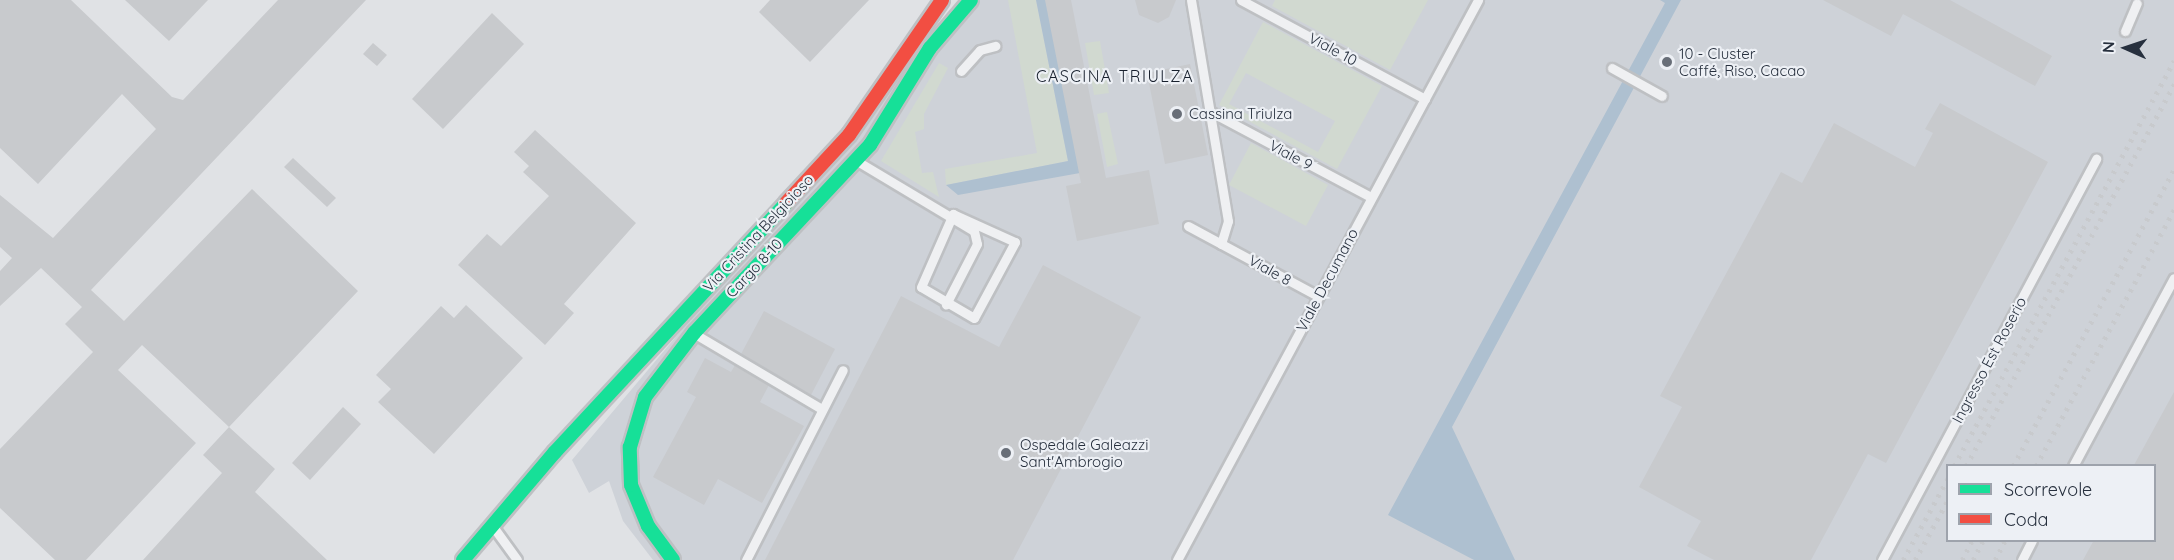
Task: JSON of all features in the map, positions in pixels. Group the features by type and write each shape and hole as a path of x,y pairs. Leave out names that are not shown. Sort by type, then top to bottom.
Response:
{"street":[{"name":"Via Cristina Belgioioso","path":"463,560 555,452 849,135 942,0"},
{"name":"Cargo 8-10","path":"673,560 638,507 630,447 645,397 694,333 881,130 936,39 972,0"}],"lane":[{"path":"1191,0 1228,221 1221,244"},
{"name":"Viale 10","path":"1241,0 1425,99"},
{"name":"Viale Decumano","path":"1177,560 1478,0"},
{"path":"2125,31 2137,3"},
{"path":"961,71 980,50 995,46"},
{"path":"1612,68 1662,96"},
{"name":"Viale 9","path":"1211,112 1371,198"},
{"name":"Ingresso Est Roserio","path":"1882,560 2096,159"},
{"path":"855,160 953,214 1015,242 974,318 923,292 920,280 953,214"},
{"path":"946,304 977,244 974,231 953,214"},
{"path":"799,221 811,231"},
{"name":"Viale 8","path":"1188,226 1318,296"},
{"path":"2074,464 2174,278"},
{"path":"743,280 754,292"},
{"path":"694,333 822,409"},
{"path":"747,560 843,370"},
{"path":"492,525 517,560"},
{"path":"2022,560 2031,542"}],"shaded area":[{"path":"960,0 2174,0 2174,560 653,560 623,521 609,481 589,493 572,460"},
{"path":"1008,0 1036,0 1068,161 946,185 945,169 1037,153"},
{"path":"1275,0 1428,0 1390,70 1272,6"},
{"path":"1263,22 1382,86 1337,169 1219,105","holes":["1246,73 1335,121 1318,152 1229,104"]},
{"path":"1100,41 1109,93 1094,95 1085,43"},
{"path":"939,63 948,68 924,114 924,129 915,132 922,173 933,172 939,197 881,161"},
{"path":"1107,112 1118,164 1107,167 1097,114"},
{"path":"1251,143 1328,185 1306,226 1229,185"}],"water":[{"path":"1036,0 1046,0 1080,173 958,195 946,185 1068,161"},
{"path":"1660,0 1681,0 1452,427 1515,560 1474,560 1388,515 1665,3"}],"building":[{"path":"0,0 71,0 172,97 183,100 278,0 366,0 91,290 124,321 252,189 358,291 229,427 142,345 118,370 196,443 86,560 55,560 0,508 0,449 93,352 65,324 82,307 41,268 0,306 0,271 12,258 0,247 0,195 53,238 156,129 122,94 38,184 0,148"},
{"path":"125,0 208,0 169,41"},
{"path":"770,0 869,0 810,62 759,12"},
{"path":"1045,0 1071,0 1106,178 1149,170 1159,224 1077,241 1066,186 1081,183"},
{"path":"1135,0 1176,0 1169,17 1158,23 1139,15"},
{"path":"1823,0 1950,0 2052,56 2035,86 1903,14 1891,36"},
{"path":"492,13 524,44 443,129 412,99"},
{"path":"373,43 387,55 377,66 363,54"},
{"name":"Cassina Triulza","path":"1190,64 1208,155 1165,164 1147,73"},
{"path":"1940,103 2048,162 1886,463 1868,454 1811,560 1714,560 1687,546 1701,521 1639,487 1682,407 1660,396 1781,172 1802,183 1834,123 1915,167 1933,133 1925,129"},
{"path":"535,130 636,223 564,304 574,313 545,345 458,265 487,234 501,246 549,196 523,172 529,166 514,152"},
{"path":"293,158 336,198 327,207 284,167"},
{"path":"1043,265 1141,317 1013,560 765,560 901,296 999,347"},
{"path":"466,305 523,358 434,454 378,402 391,389 376,375 441,306 454,318"},
{"path":"764,311 835,349 811,395 741,354"},
{"path":"705,358 731,372 735,365 769,385 760,402 804,426 762,503 718,479 704,505 653,477 696,397 687,392"},
{"path":"2174,392 2174,560 2083,560 2093,542 2156,542 2156,464 2135,464"},
{"path":"343,407 361,424 310,480 292,463"},
{"path":"229,427 275,469 255,492 327,560 143,560 222,473 203,455"}],"railway":[{"path":"1955,464 2174,61"},
{"path":"1967,464 2174,84"},
{"path":"2014,464 2174,170"},
{"path":"2037,464 2174,210"},
{"path":"1903,560 1946,482"},
{"path":"1915,560 1946,504"},
{"path":"1962,560 1971,542"},
{"path":"1973,560 1982,542"},
{"path":"1995,560 2004,542"}],"traffic: fast":[{"path":"673,560 648,526 631,485 630,447 645,397 694,333 870,145 930,48 971,0"},
{"path":"463,560 555,452 786,203"}],"traffic: jam":[{"path":"786,203 849,135 942,0"}],"place":[{"name":"10 - Cluster Caffé, Riso, Cacao","path":"1667,62"},
{"name":"Cassina Triulza","path":"1177,114"},
{"name":"Ospedale Galeazzi Sant'Ambrogio","path":"1006,453"}],"district":[{"name":"CASCINA TRIULZA","path":"1115,76"}]}
